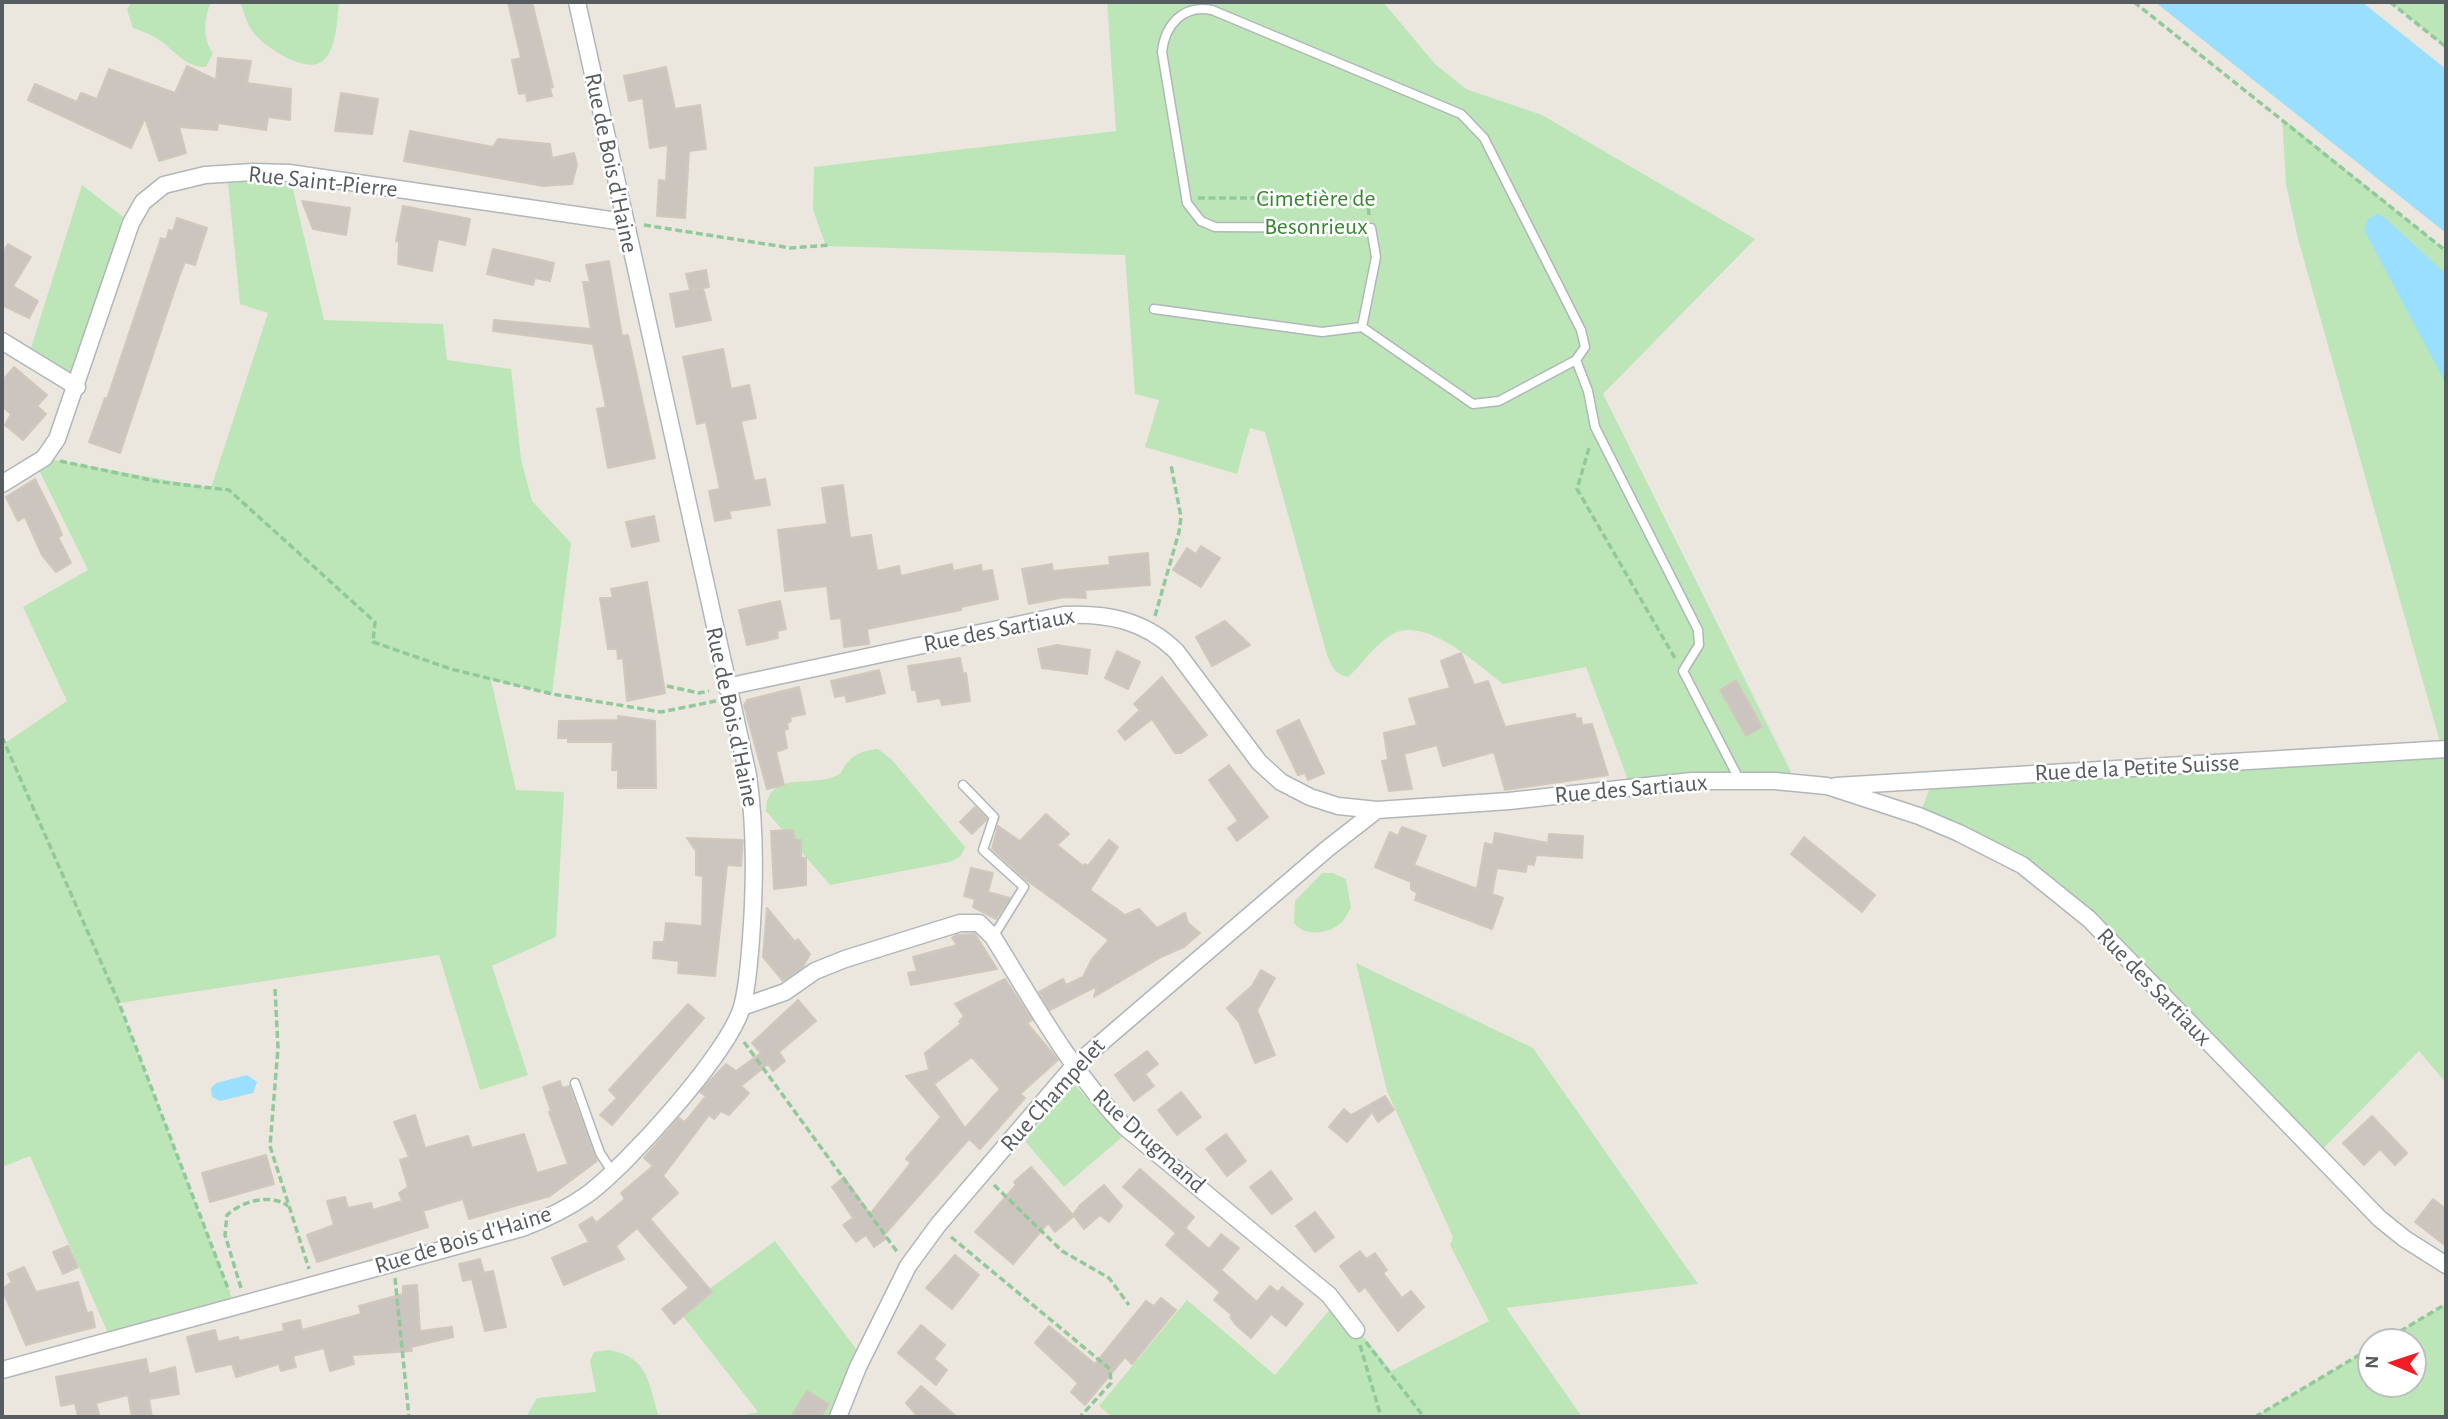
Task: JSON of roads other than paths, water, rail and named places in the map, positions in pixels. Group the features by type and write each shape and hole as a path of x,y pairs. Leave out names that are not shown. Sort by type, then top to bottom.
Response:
{"street":[{"name":"Rue de Bois d'Haine","path":"2,1370 522,1228 555,1215 613,1173 686,1091 732,1031 742,1007 747,983 754,899 755,834 748,775 727,693 576,2"},
{"name":"Rue Saint-Pierre","path":"2,484 44,458 64,424 136,211 153,192 175,182 228,173 289,173 624,222"},
{"path":"2,341 77,387"},
{"name":"Rue des Sartiaux","path":"727,693 1064,615 1106,615 1150,631 1175,651 1249,750 1281,782 1326,803 1377,810 1692,781 1740,781 1827,786 1919,816 2002,853 2056,891 2089,919 2381,1219 2405,1239 2446,1265"},
{"name":"Rue de la Petite Suisse","path":"1827,786 2446,749"},
{"name":"Rue Champelet","path":"838,1417 858,1367 908,1266 938,1225 1073,1067 1327,849 1377,810"},
{"path":"742,1007 785,992 815,971 835,963 960,923 979,923 993,937"},
{"name":"Rue Drugmand","path":"993,937 1073,1067 1125,1127 1329,1296 1356,1330"}],"lane":[{"path":"1154,309 1322,332 1362,327 1473,404 1499,401 1576,360 1585,347 1581,330 1475,125 1461,114 1206,9 1187,10 1179,15 1163,39 1162,52 1186,200 1191,213 1215,227 1371,228 1376,257 1362,327"},
{"path":"1576,360 1588,391 1595,427 1698,630 1699,645 1683,671 1740,781"},
{"path":"963,785 994,817 983,850 1024,887 993,937"},
{"path":"575,1083 600,1153 613,1173"}],"water":[{"path":"2155,2 2362,2 2446,69 2446,233"},
{"path":"2377,214 2384,217 2446,274 2446,384 2364,230 2368,219"},
{"path":"247,1075 257,1082 253,1093 220,1101 212,1097 211,1088 216,1083"}],"park label":[{"name":"Cimetière de Besonrieux","path":"1316,213"}]}
